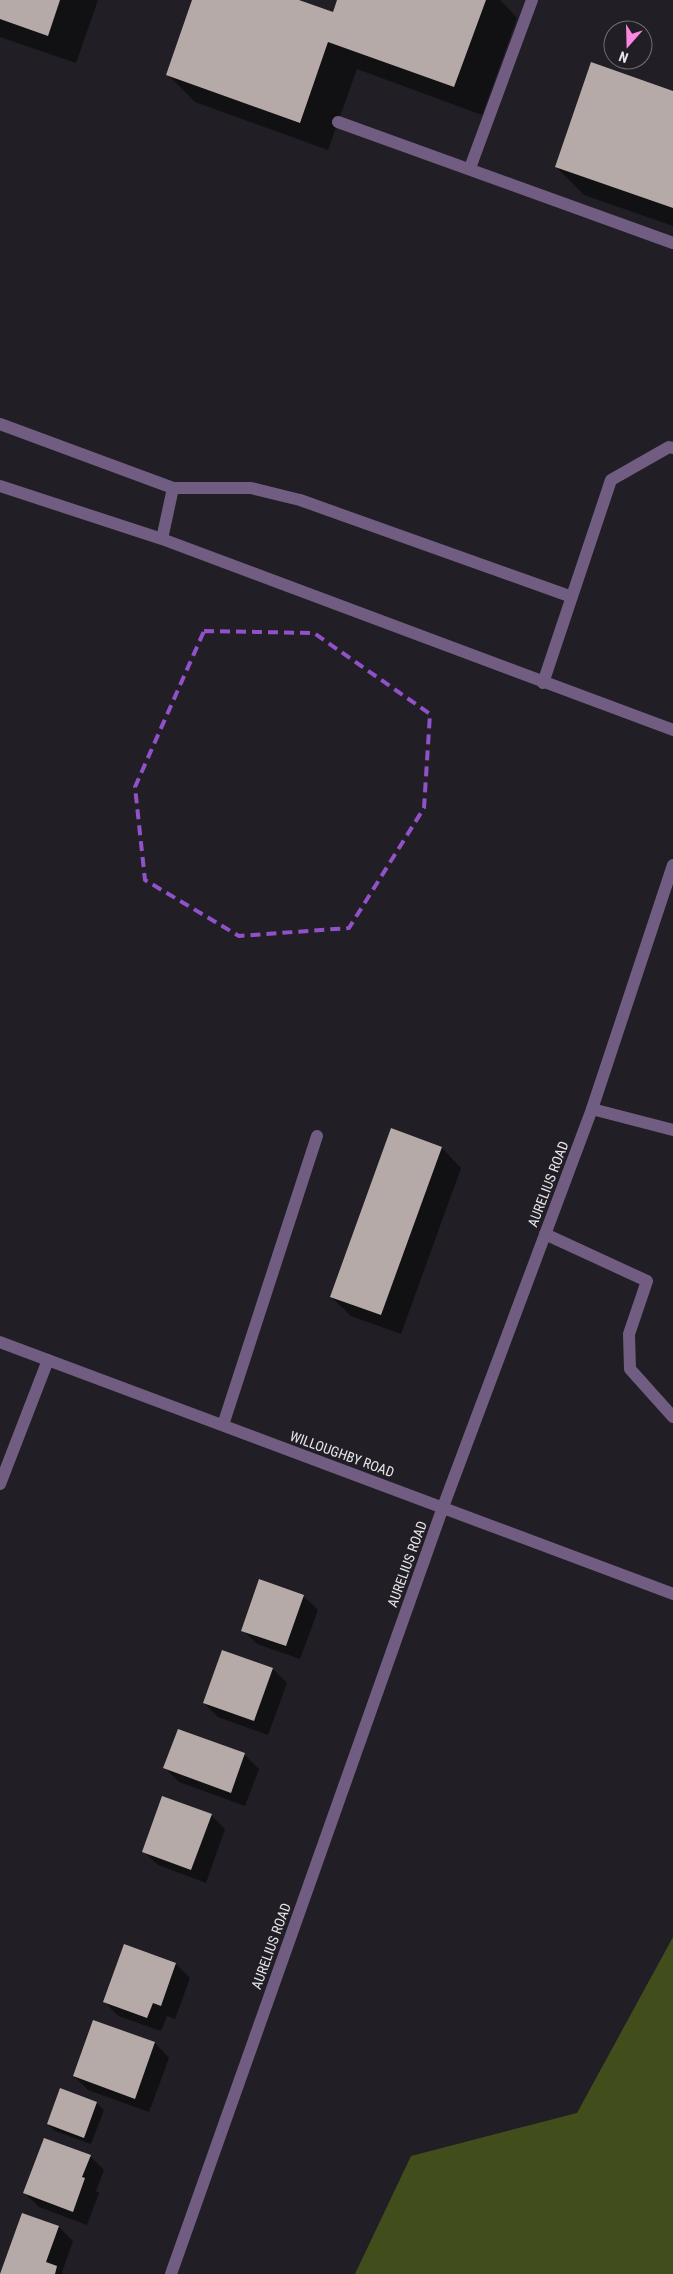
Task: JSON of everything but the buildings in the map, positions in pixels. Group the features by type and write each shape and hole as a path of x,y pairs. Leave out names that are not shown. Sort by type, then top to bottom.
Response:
{"street":[{"path":"470,168 532,0"},
{"path":"338,122 470,168 673,243"},
{"path":"0,424 173,488 188,486 251,488 300,500 572,597"},
{"path":"543,683 611,480 669,447 673,448"},
{"path":"0,486 162,539 673,730"},
{"path":"162,539 173,488"},
{"name":"AURELIUS ROAD","path":"171,2274 443,1508 592,1109 673,865"},
{"path":"592,1109 673,1130"},
{"path":"223,1425 317,1136"},
{"path":"545,1234 647,1281 629,1334 630,1369 673,1417"},
{"name":"WILLOUGHBY ROAD","path":"0,1342 673,1594"},
{"path":"0,1484 48,1360"}],"highlighted area":[{"path":"204,631 314,633 430,714 424,808 349,928 239,936 145,880 135,787"}],"green space":[{"path":"673,1937 673,2274 355,2274 411,2156 577,2113"}]}
